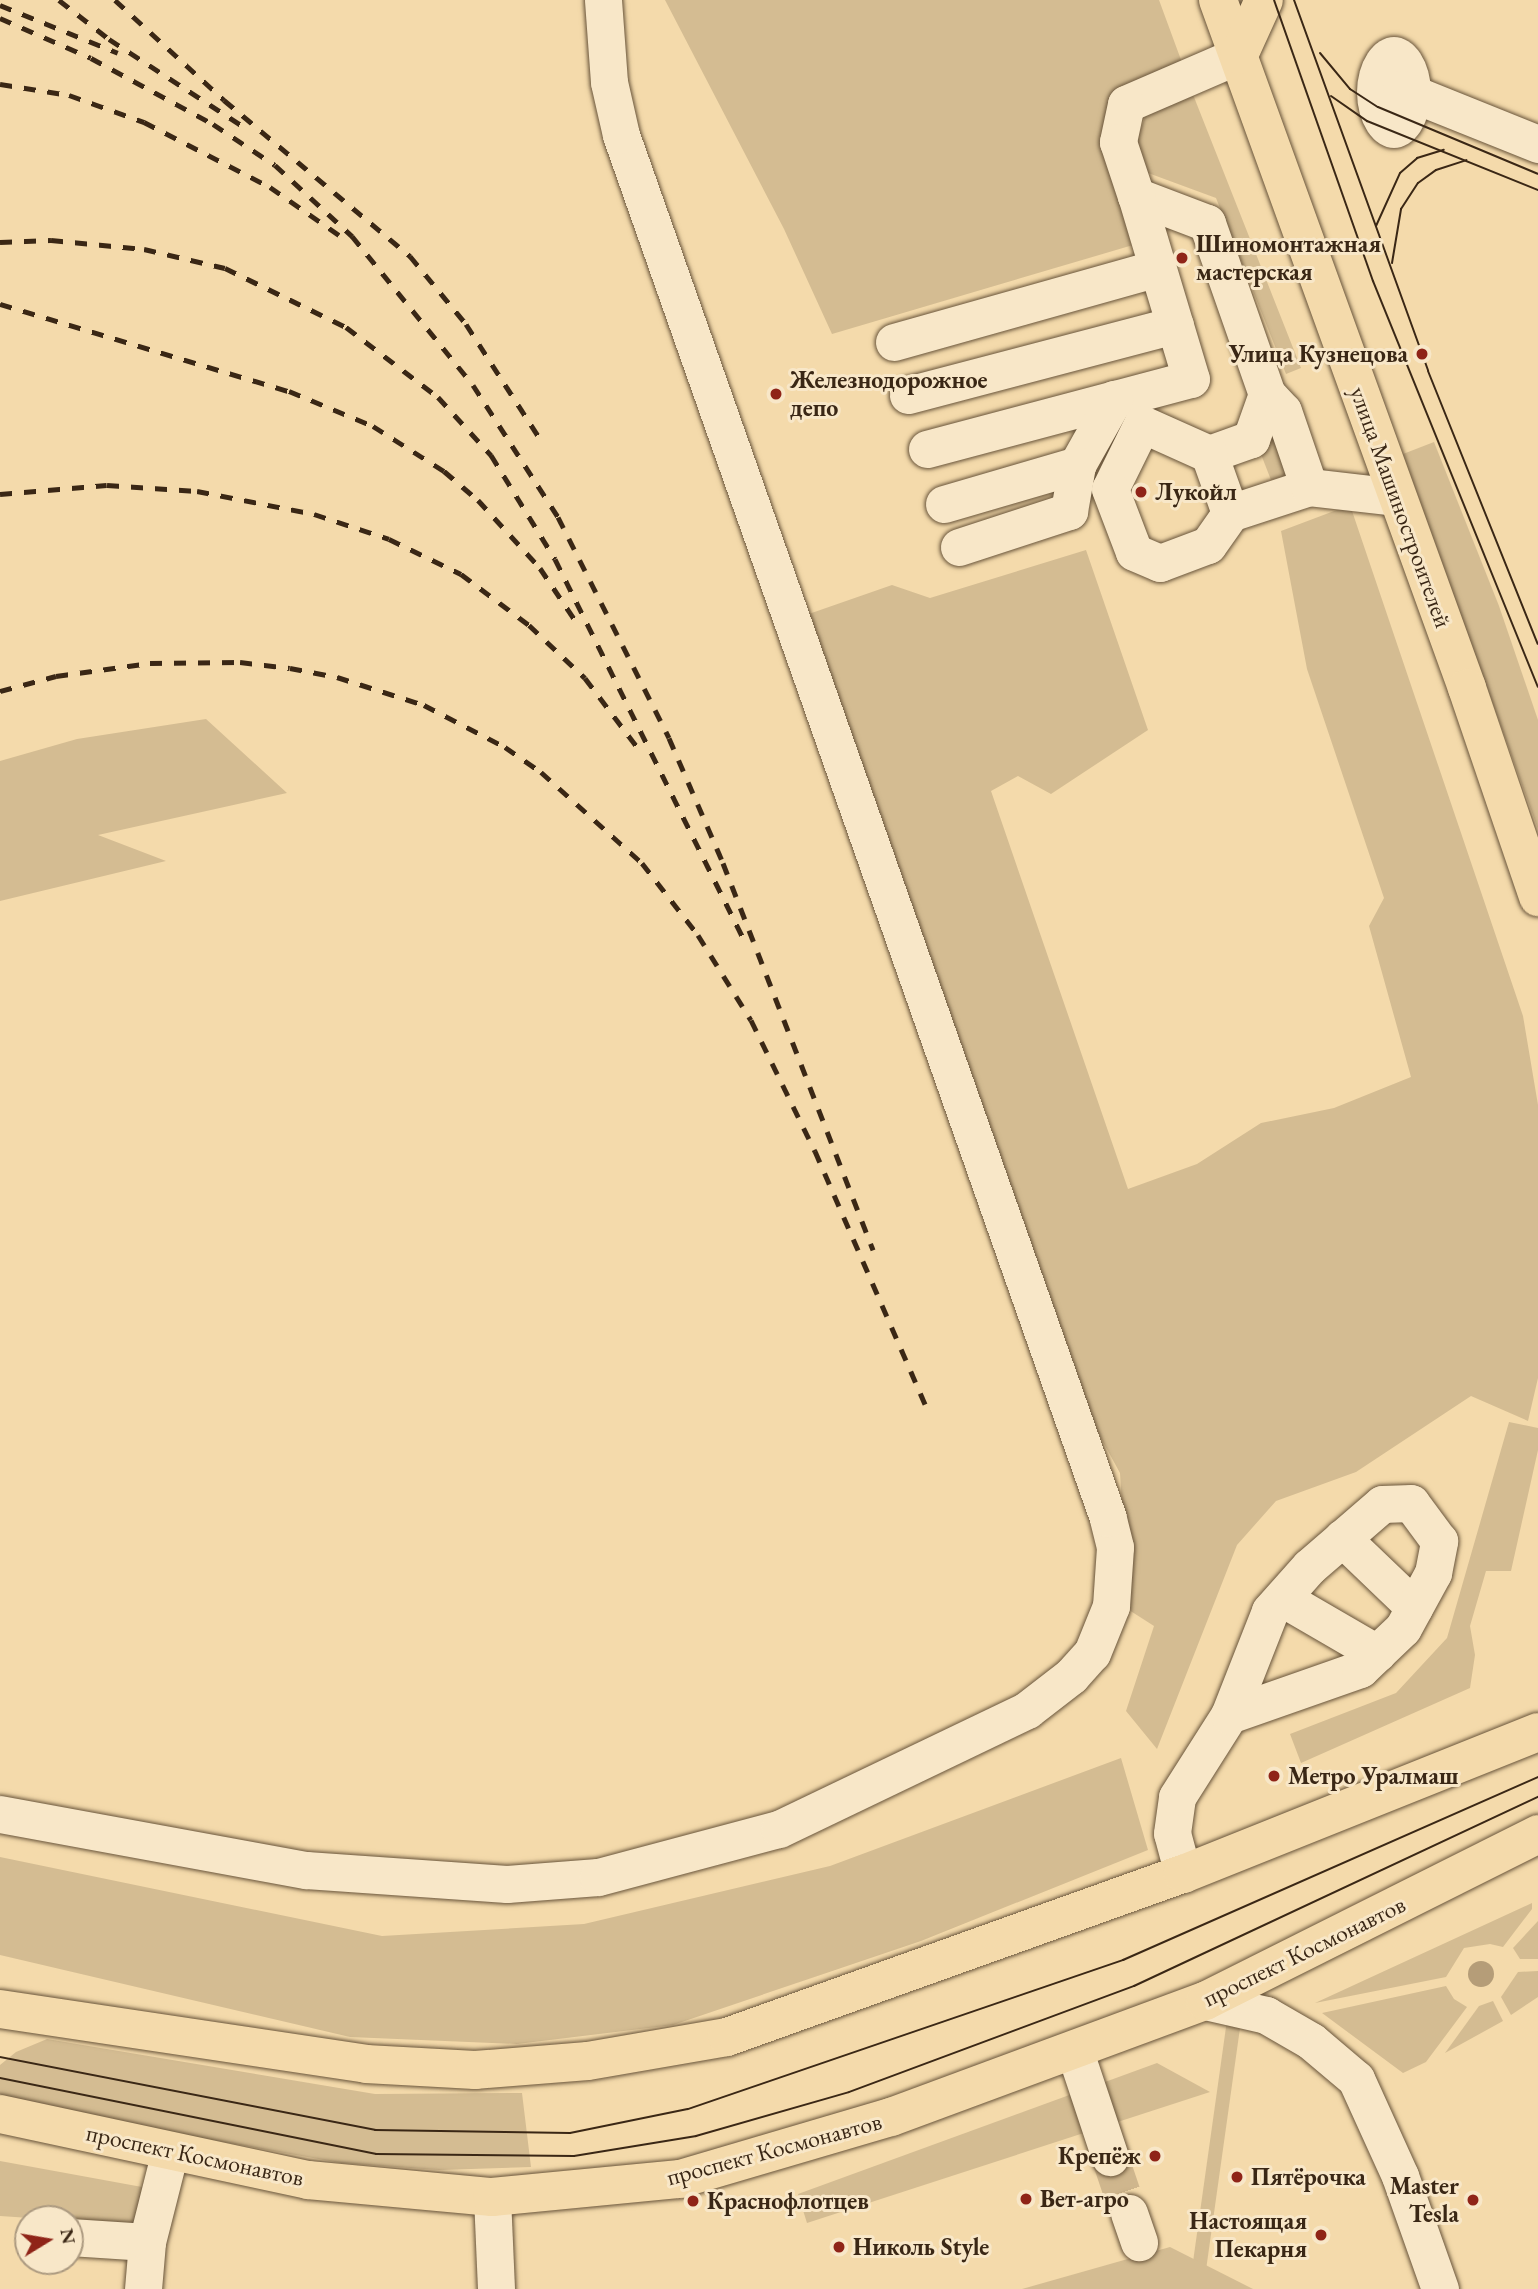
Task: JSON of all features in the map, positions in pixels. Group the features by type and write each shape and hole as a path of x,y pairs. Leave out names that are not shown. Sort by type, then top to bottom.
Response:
{"main road":[{"name":"улица Машиностроителей","path":"1218,0 1538,897"},
{"path":"1238,55 1264,0"},
{"path":"0,2009 37,2017 366,2064 475,2070 588,2061 727,2037 1183,1874 1538,1732"},
{"name":"проспект Космонавтов","path":"0,2114 308,2180 492,2196 680,2179 891,2117 1205,2001 1538,1834"},
{"path":"0,2032 37,2017"}],"street":[{"path":"0,1814 306,1870 507,1884 598,1877 779,1829 1027,1710 1071,1676 1091,1653 1111,1606 1115,1557 1108,1518 621,135 609,82 603,0"},
{"path":"927,449 1191,379 1118,142 1126,104 1238,55"},
{"path":"1401,89 1538,145"},
{"path":"1136,196 1206,223 1267,394 1283,411 1309,487"},
{"path":"894,342 1157,268"},
{"path":"908,396 1175,325"},
{"path":"1267,394 1251,439 1209,454 1142,424 1110,489 1134,552 1160,563 1208,545 1230,513 1309,487 1397,496"},
{"path":"959,547 1069,511 1077,465 1114,399"},
{"path":"1209,454 1230,513"},
{"path":"944,504 1077,465"},
{"path":"1183,1874 1172,1833 1177,1797 1228,1715 1270,1611 1342,1538 1382,1504 1411,1503 1439,1541 1433,1573 1403,1628 1360,1669 1228,1715"},
{"path":"1342,1538 1414,1608"},
{"path":"1282,1598 1377,1653"},
{"path":"1205,2001 1266,2015 1311,2040 1356,2079 1400,2176 1440,2289"},
{"path":"1074,2049 1110,2157"},
{"path":"143,2289 147,2242 170,2151"},
{"path":"492,2196 496,2289"},
{"path":"84,2238 147,2242"}],"shaded area":[{"path":"665,0 1159,0 1184,68 1120,99 1133,245 832,334 784,229"},
{"path":"1192,92 1301,368 1286,374 1216,198 1140,170 1135,145 1148,109"},
{"path":"1266,418 1291,460 1284,476 1271,480 1257,444"},
{"path":"1434,442 1499,606 1538,720 1538,829 1403,454"},
{"path":"1350,505 1523,1016 1538,1105 1538,1378 1528,1421 1471,1396 1356,1472 1276,1501 1237,1545 1157,1749 1126,1711 1154,1626 1129,1610 1120,1473 1073,1387 803,616 892,585 930,598 1086,550 1148,730 1051,794 1018,776 991,791 1128,1189 1197,1164 1261,1123 1334,1108 1411,1077 1369,926 1384,898 1307,669 1281,531"},
{"path":"206,719 287,793 98,835 166,861 0,901 0,761 77,739"},
{"path":"1509,1422 1538,1428 1538,1450 1511,1571 1486,1571 1470,1626 1475,1655 1470,1688 1301,1763 1290,1734 1396,1693 1447,1638"},
{"path":"1121,1758 1148,1850 921,1941 673,2025 517,2044 350,2037 0,1955 0,1857 382,1936 584,1924 830,1866"},
{"path":"1532,1903 1532,1909 1503,1947 1490,1944 1464,1948 1446,1977 1315,2003"},
{"path":"1538,1921 1538,1959 1520,1959 1513,1948"},
{"path":"1481,1961 1490,1965 1494,1974 1490,1983 1481,1987 1472,1983 1468,1974 1472,1965"},
{"path":"1538,1971 1538,1997 1511,2015 1501,1997 1518,1972"},
{"path":"1446,1986 1454,1999 1467,2007 1426,2062 1403,2073 1322,2013"},
{"path":"1493,2001 1503,2021 1445,2053 1479,2006"},
{"path":"1227,2020 1241,2022 1203,2289 1189,2289"},
{"path":"47,2039 375,2094 522,2093 531,2167 439,2170 341,2163 0,2102 0,2065 16,2052"},
{"path":"1157,2063 1210,2092 807,2223 798,2194"},
{"path":"0,2161 142,2187 135,2225 84,2222 84,2205 14,2205 14,2217 0,2216"},
{"path":"1170,2247 1253,2289 1022,2289"}],"tunnel":[{"path":"1110,2157 1129,2213"}],"tram line":[{"path":"1274,0 1373,281 1538,687"},
{"path":"1294,0 1428,371 1538,644"},
{"path":"1320,53 1350,89 1378,107 1538,174"},
{"path":"1331,96 1367,121 1538,190"},
{"path":"1376,226 1400,173 1417,158 1444,150"},
{"path":"1392,263 1401,209 1418,183 1436,170 1466,160"},
{"path":"0,2057 375,2130 570,2133 688,2109 1123,1960 1538,1777"},
{"path":"0,2078 376,2154 574,2156 696,2136 849,2092 1134,1986 1538,1797"}],"railway":[{"path":"59,0 109,39 244,127"},
{"path":"115,0 224,100 410,256 466,324 542,442"},
{"path":"0,5 118,53"},
{"path":"0,18 91,58 213,124 275,165 352,236 473,385 558,517 669,738 723,863 873,1250"},
{"path":"0,84 69,95 144,122 270,187 339,235"},
{"path":"0,242 51,240 144,249 225,268 346,327 438,397 491,455 555,559 745,942"},
{"path":"0,304 289,391 373,426 444,471 478,500 540,568 579,626"},
{"path":"0,494 107,485 197,491 314,514 389,539 461,574 529,625 585,678 641,752"},
{"path":"0,691 56,676 150,663 240,662 290,668 337,677 424,705 505,747 541,772 642,863 698,935 751,1020 815,1151 927,1408"}],"place":[{"name":"Шиномонтажная мастерская","path":"1182,258"},
{"name":"Улица Кузнецова","path":"1422,354"},
{"name":"Железнодорожное депо","path":"776,394"},
{"name":"Лукойл","path":"1141,492"},
{"name":"Метро Уралмаш","path":"1274,1776"},
{"name":"Крепёж","path":"1155,2156"},
{"name":"Пятёрочка","path":"1237,2177"},
{"name":"Вет-агро","path":"1026,2199"},
{"name":"Master Tesla","path":"1473,2200"},
{"name":"Краснофлотцев","path":"693,2201"},
{"name":"Настоящая Пекарня","path":"1321,2235"},
{"name":"Николь Style","path":"839,2247"}]}
